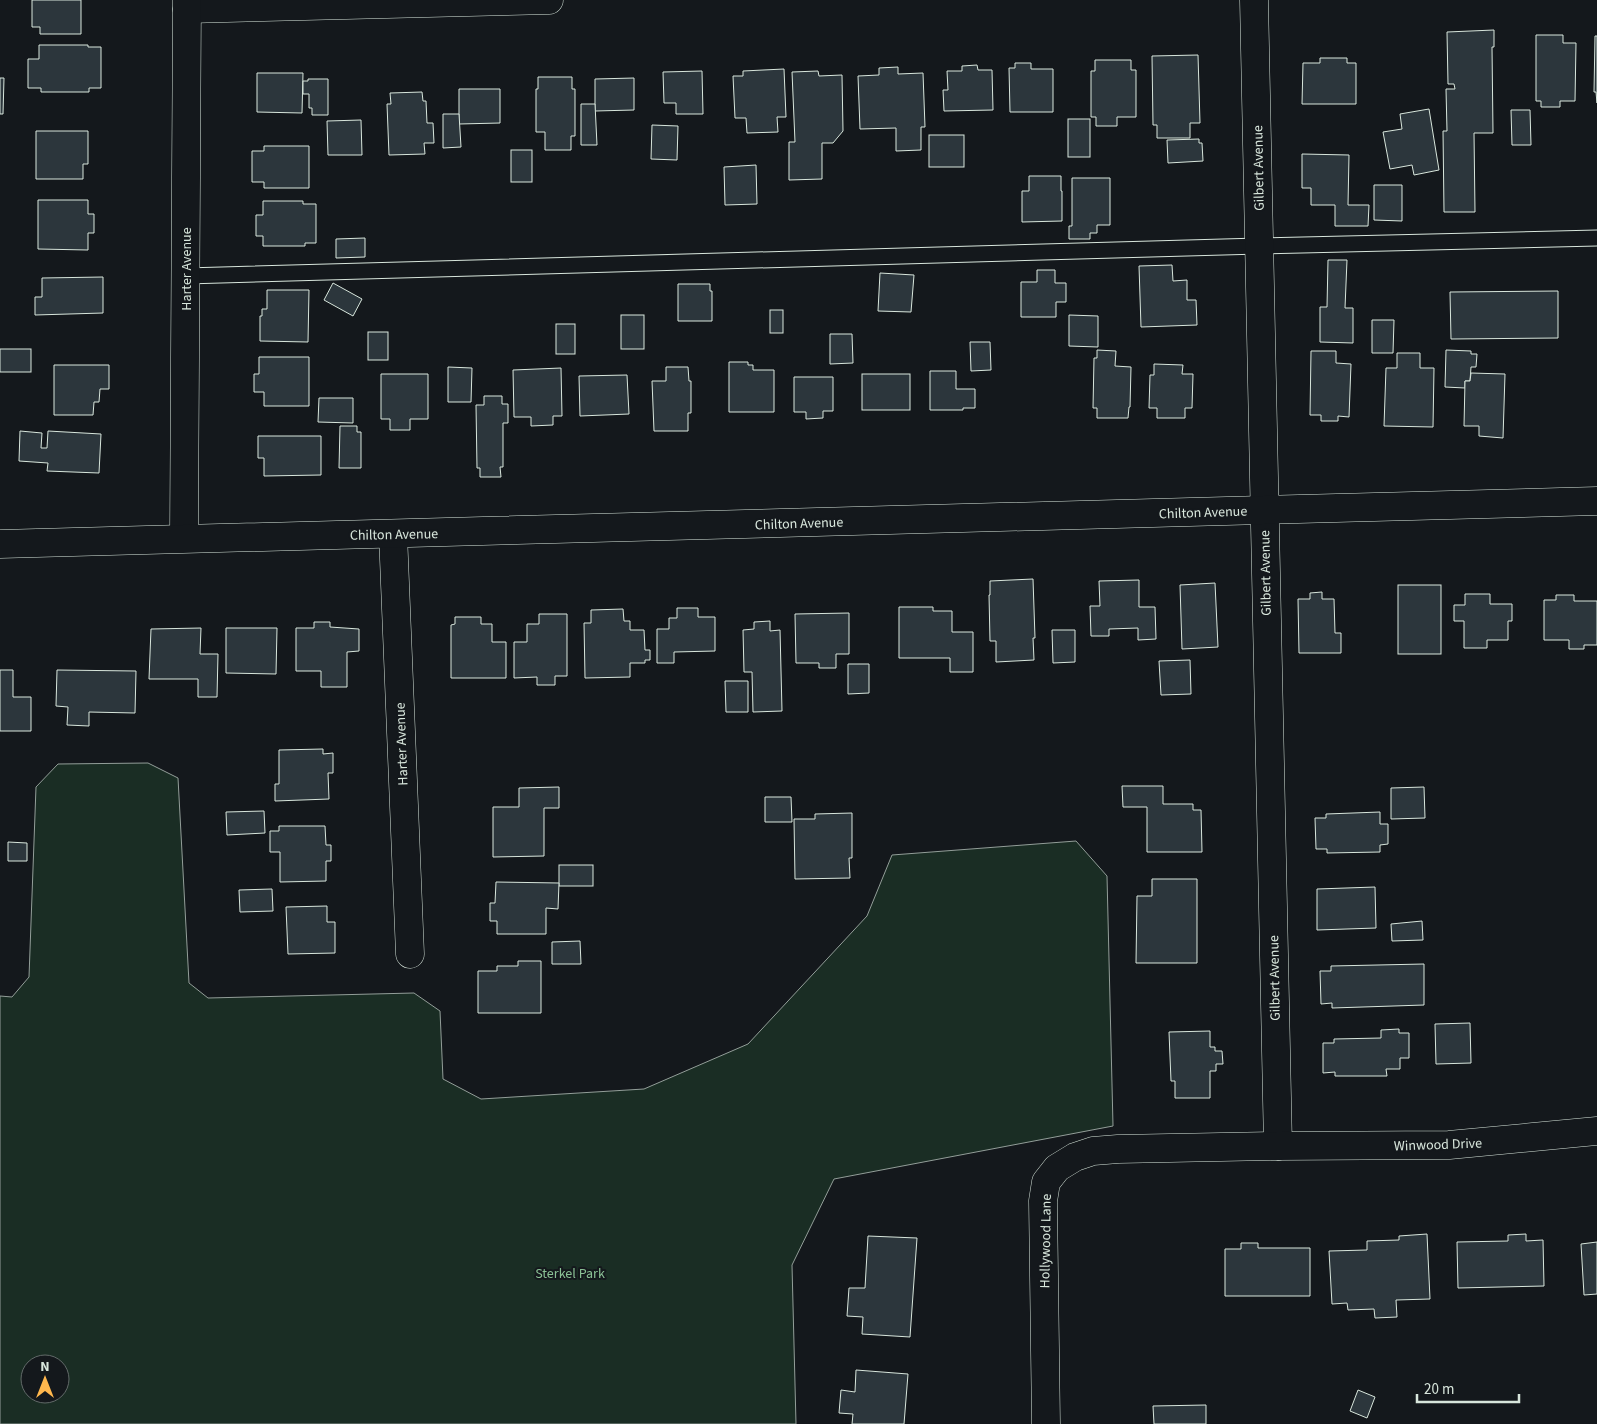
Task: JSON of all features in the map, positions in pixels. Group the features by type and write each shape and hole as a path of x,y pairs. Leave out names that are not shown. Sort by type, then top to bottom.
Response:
{"street":[{"path":"187,5 549,0"},
{"name":"Gilbert Avenue","path":"1254,0 1278,1146"},
{"name":"Harter Avenue","path":"184,538 187,5"},
{"name":"Chilton Avenue","path":"0,544 1597,501"},
{"name":"Harter Avenue","path":"393,534 410,954"},
{"name":"Winwood Drive","path":"1278,1146 1448,1145 1597,1131"},
{"name":"Hollywood Lane","path":"1046,1424 1043,1201 1046,1182 1057,1168 1075,1157 1093,1151 1278,1146"}],"lane":[{"path":"186,276 1597,238"}],"green space":[{"name":"Sterkel Park","path":"148,763 178,778 189,983 208,998 414,993 440,1011 443,1079 481,1099 644,1089 748,1044 867,916 892,855 1076,841 1107,876 1113,1126 834,1179 792,1265 796,1424 0,1424 0,996 12,997 29,977 36,787 58,764"}],"building":[{"path":"32,0 81,0 81,34 40,34 40,27 32,27"},
{"path":"1494,30 1494,47 1492,47 1493,133 1474,133 1475,212 1444,212 1443,131 1447,131 1446,89 1455,89 1454,84 1448,84 1447,32"},
{"path":"1536,35 1563,35 1563,43 1576,43 1575,101 1560,101 1560,107 1541,107 1541,101 1536,101"},
{"path":"1595,36 1597,36 1597,103 1596,92 1594,92"},
{"path":"39,45 88,45 88,47 101,47 101,88 89,88 89,92 41,92 41,88 28,88 28,59 39,59"},
{"path":"1198,55 1200,123 1190,123 1190,138 1157,138 1157,125 1153,125 1152,56"},
{"path":"1320,58 1347,58 1347,63 1356,63 1356,104 1302,104 1303,63 1320,63"},
{"path":"1095,60 1131,60 1131,70 1136,70 1136,117 1117,117 1117,126 1096,126 1096,117 1091,117 1091,71 1095,71"},
{"path":"1015,63 1031,63 1031,69 1053,69 1053,112 1010,112 1009,68 1015,68"},
{"path":"977,65 978,70 992,70 993,110 944,111 943,90 948,90 947,71 962,71 962,66"},
{"path":"898,67 898,74 923,73 925,127 921,127 921,150 896,151 896,128 860,129 858,76 879,75 879,68"},
{"path":"784,69 786,117 777,117 778,132 747,133 746,118 735,118 733,76 743,76 743,71"},
{"path":"702,71 703,114 676,114 676,103 664,103 663,72"},
{"path":"818,71 819,76 842,75 843,131 833,143 822,143 822,179 789,180 789,142 795,142 792,72"},
{"path":"257,73 303,73 302,113 257,112"},
{"path":"538,77 572,77 572,89 575,89 575,136 571,136 571,150 545,150 545,132 536,132 536,89 538,89"},
{"path":"0,78 4,78 3,114 0,114"},
{"path":"634,78 634,110 595,111 595,79"},
{"path":"308,79 328,79 328,115 312,115 312,108 309,108 309,94 303,94 303,81 308,81"},
{"path":"459,89 500,89 500,123 459,124"},
{"path":"422,92 423,101 426,101 427,123 433,123 434,143 424,143 425,154 389,155 387,104 391,104 390,93"},
{"path":"581,104 595,104 597,145 581,145"},
{"path":"1429,109 1439,170 1414,175 1412,165 1390,169 1383,132 1402,129 1400,114"},
{"path":"1511,110 1530,110 1531,145 1512,145"},
{"path":"443,114 459,114 461,147 443,148"},
{"path":"1068,119 1090,119 1090,157 1068,157"},
{"path":"361,120 362,155 328,155 327,121"},
{"path":"652,125 678,126 677,160 651,159"},
{"path":"36,131 88,131 88,164 83,164 83,179 36,179"},
{"path":"929,135 964,135 964,167 929,167"},
{"path":"1199,139 1199,143 1202,143 1203,161 1168,163 1167,140"},
{"path":"264,146 309,146 309,188 264,188 264,182 252,182 252,151 264,151"},
{"path":"511,150 532,150 532,182 511,182"},
{"path":"1302,154 1349,155 1348,205 1369,205 1368,226 1335,226 1335,205 1311,205 1311,188 1302,188"},
{"path":"756,165 757,204 725,205 724,167"},
{"path":"1029,176 1061,176 1062,221 1022,222 1022,191 1029,191"},
{"path":"1072,178 1110,178 1110,225 1097,225 1097,233 1090,233 1090,239 1069,239 1069,226 1072,226"},
{"path":"1374,185 1402,185 1402,221 1374,220"},
{"path":"38,200 88,200 88,214 94,214 94,233 88,233 88,250 38,249"},
{"path":"263,201 303,201 303,204 316,204 316,243 305,243 305,246 263,246 263,236 256,236 256,215 263,215"},
{"path":"365,238 365,257 336,258 336,239"},
{"path":"1328,260 1347,260 1345,308 1353,308 1353,343 1320,342 1320,307 1327,307"},
{"path":"1172,265 1173,281 1187,280 1187,300 1196,300 1197,325 1141,327 1139,266"},
{"path":"1037,270 1055,270 1055,283 1066,283 1066,302 1056,302 1056,317 1021,317 1021,282 1037,282"},
{"path":"880,273 914,275 911,312 878,311"},
{"path":"103,277 103,313 35,315 35,297 42,297 42,278"},
{"path":"333,283 362,299 353,316 324,300"},
{"path":"678,284 710,284 710,291 712,291 712,321 678,321"},
{"path":"267,290 309,290 308,342 260,341 260,316 262,316 262,309 267,309"},
{"path":"1558,291 1558,338 1451,339 1450,292"},
{"path":"770,310 783,310 783,333 770,333"},
{"path":"621,315 644,315 644,349 621,349"},
{"path":"1069,315 1098,316 1098,347 1069,346"},
{"path":"1372,320 1394,320 1393,353 1372,353"},
{"path":"556,324 575,324 575,354 556,354"},
{"path":"368,332 388,332 388,360 368,360"},
{"path":"830,334 852,334 853,363 830,364"},
{"path":"970,342 990,342 991,370 971,371"},
{"path":"0,349 31,349 31,372 0,372"},
{"path":"1097,350 1116,351 1115,366 1131,367 1128,418 1097,418 1097,408 1093,408 1094,358 1097,358"},
{"path":"1446,350 1471,351 1471,354 1477,354 1476,367 1471,367 1470,381 1465,381 1465,388 1445,387"},
{"path":"1311,351 1336,351 1336,363 1351,364 1349,417 1338,416 1338,421 1321,421 1321,415 1310,415"},
{"path":"1397,353 1420,353 1420,368 1434,368 1433,427 1384,426 1386,368 1397,368"},
{"path":"259,357 309,357 309,406 264,406 264,392 254,392 254,374 259,374"},
{"path":"729,362 748,362 748,365 753,365 753,370 774,370 774,412 729,412"},
{"path":"1154,364 1183,365 1182,374 1193,374 1192,408 1185,408 1185,418 1157,418 1157,408 1149,408 1150,375 1154,375"},
{"path":"54,365 109,365 109,389 100,389 99,402 94,402 93,415 54,415"},
{"path":"448,367 472,368 471,402 448,402"},
{"path":"666,367 688,367 689,381 691,381 691,413 688,413 688,431 654,431 652,381 666,381"},
{"path":"561,368 562,416 553,416 553,425 531,426 531,417 514,417 513,370"},
{"path":"930,371 956,371 956,389 975,389 975,408 930,410"},
{"path":"1471,373 1505,374 1503,438 1479,436 1479,426 1464,426 1465,381 1470,381"},
{"path":"381,374 428,374 428,419 410,419 410,430 390,430 390,419 381,419"},
{"path":"862,374 910,374 910,410 862,410"},
{"path":"627,375 629,414 580,416 579,376"},
{"path":"794,377 833,377 833,411 823,411 823,418 806,419 806,412 794,412"},
{"path":"484,396 502,396 502,404 508,404 508,423 503,423 503,467 500,467 501,477 480,477 480,468 477,468 476,405 484,405"},
{"path":"319,398 353,398 353,423 318,422"},
{"path":"340,426 357,426 357,432 361,432 361,468 339,468"},
{"path":"20,431 42,433 41,448 47,448 48,431 101,434 99,473 47,471 48,463 19,461"},
{"path":"258,436 321,436 321,475 264,476 264,458 258,458"},
{"path":"1033,579 1034,660 996,662 996,641 990,641 990,581"},
{"path":"1139,580 1139,607 1155,607 1156,639 1138,640 1138,628 1109,629 1109,636 1091,636 1090,606 1100,606 1099,581"},
{"path":"1215,583 1218,647 1182,649 1180,585"},
{"path":"1398,585 1441,585 1441,654 1398,654"},
{"path":"1322,592 1322,599 1334,599 1335,633 1341,633 1341,653 1299,653 1298,599 1310,599 1310,593"},
{"path":"1465,594 1490,594 1490,604 1512,604 1512,621 1508,621 1508,640 1487,640 1487,648 1464,648 1464,621 1454,621 1454,605 1465,605"},
{"path":"1556,595 1574,595 1574,601 1597,601 1597,645 1584,645 1584,649 1569,649 1569,640 1544,640 1544,600 1556,600"},
{"path":"899,607 933,607 933,611 952,611 952,632 973,632 973,672 950,672 950,658 899,658"},
{"path":"677,608 698,608 698,617 715,617 715,651 674,652 674,663 657,663 657,629 669,629 669,618 677,618"},
{"path":"623,609 624,621 630,621 630,630 644,630 645,650 650,650 650,660 645,660 645,663 630,663 630,677 585,678 584,623 591,623 591,610"},
{"path":"849,613 849,654 836,654 836,668 819,668 819,663 796,663 795,614"},
{"path":"539,614 567,614 567,676 555,676 555,685 537,685 537,677 514,678 514,642 527,642 527,624 539,624"},
{"path":"455,617 481,617 481,624 492,624 492,642 506,642 506,678 451,678 451,625 455,624"},
{"path":"770,621 770,631 780,630 782,711 753,712 752,672 744,672 743,630 754,629 754,622"},
{"path":"314,622 330,622 330,627 359,629 359,651 347,652 347,687 321,687 321,671 296,671 296,628 314,628"},
{"path":"201,628 200,654 218,654 217,697 198,697 198,679 149,679 151,629"},
{"path":"226,628 277,628 276,674 226,673"},
{"path":"1052,630 1075,630 1075,662 1053,663"},
{"path":"1190,660 1191,694 1161,695 1159,661"},
{"path":"848,664 869,664 869,693 848,694"},
{"path":"0,670 13,670 13,697 31,697 31,731 0,731"},
{"path":"57,670 136,671 135,713 89,712 89,726 67,725 68,707 56,706"},
{"path":"725,681 748,681 748,712 726,712"},
{"path":"323,749 323,754 333,753 333,773 328,773 329,799 275,801 275,784 279,784 279,750"},
{"path":"1122,786 1163,786 1163,804 1193,804 1193,810 1201,810 1202,852 1147,852 1147,807 1123,807"},
{"path":"559,787 559,808 544,808 544,856 493,857 493,807 519,807 519,788"},
{"path":"1424,787 1425,818 1391,819 1391,788"},
{"path":"765,797 791,797 792,822 765,822"},
{"path":"264,811 265,833 227,835 226,812"},
{"path":"1380,812 1380,824 1388,824 1388,844 1380,845 1380,852 1327,853 1327,849 1316,849 1315,818 1326,818 1326,814"},
{"path":"852,813 852,858 849,858 850,878 795,879 794,819 815,819 815,814"},
{"path":"279,826 325,826 326,845 331,845 331,861 326,861 326,881 280,882 280,852 270,852 270,831 279,831"},
{"path":"8,842 27,843 27,861 8,861"},
{"path":"559,865 593,865 593,886 559,886"},
{"path":"1152,879 1197,879 1197,963 1136,963 1137,896 1152,896"},
{"path":"496,882 559,883 558,909 546,908 546,934 497,934 497,921 490,921 490,903 495,903"},
{"path":"1375,887 1376,928 1317,930 1317,889"},
{"path":"272,889 273,911 240,912 239,890"},
{"path":"327,906 327,922 335,922 335,953 288,954 286,907"},
{"path":"1422,921 1423,940 1392,941 1391,924"},
{"path":"580,941 581,964 552,964 552,942"},
{"path":"518,961 541,961 541,1013 478,1013 478,971 497,971 497,966 518,966"},
{"path":"1424,964 1424,1005 1332,1008 1332,1003 1321,1004 1320,971 1331,971 1331,966"},
{"path":"1470,1023 1471,1063 1436,1064 1435,1024"},
{"path":"1399,1029 1399,1033 1409,1033 1409,1058 1400,1058 1400,1069 1386,1069 1387,1076 1335,1076 1335,1072 1323,1073 1323,1043 1334,1043 1334,1039 1381,1038 1381,1030"},
{"path":"1210,1031 1210,1047 1215,1047 1215,1051 1222,1051 1223,1064 1216,1064 1216,1071 1210,1071 1210,1098 1175,1098 1175,1081 1171,1081 1169,1032"},
{"path":"1427,1234 1430,1299 1396,1300 1397,1317 1375,1318 1374,1309 1348,1310 1347,1303 1332,1304 1329,1251 1367,1250 1367,1241 1399,1240 1399,1236"},
{"path":"1526,1234 1526,1241 1543,1240 1544,1286 1458,1288 1457,1242 1508,1241 1508,1235"},
{"path":"868,1236 917,1238 910,1337 862,1334 863,1317 847,1316 849,1288 865,1288"},
{"path":"1597,1242 1597,1294 1584,1295 1581,1244"},
{"path":"1241,1243 1258,1243 1258,1248 1310,1248 1310,1296 1225,1296 1225,1249 1241,1249"},
{"path":"856,1370 908,1374 904,1424 852,1424 853,1414 839,1413 841,1390 855,1392"},
{"path":"1358,1390 1375,1397 1367,1418 1350,1411"},
{"path":"1206,1405 1206,1424 1154,1424 1153,1406"}]}
